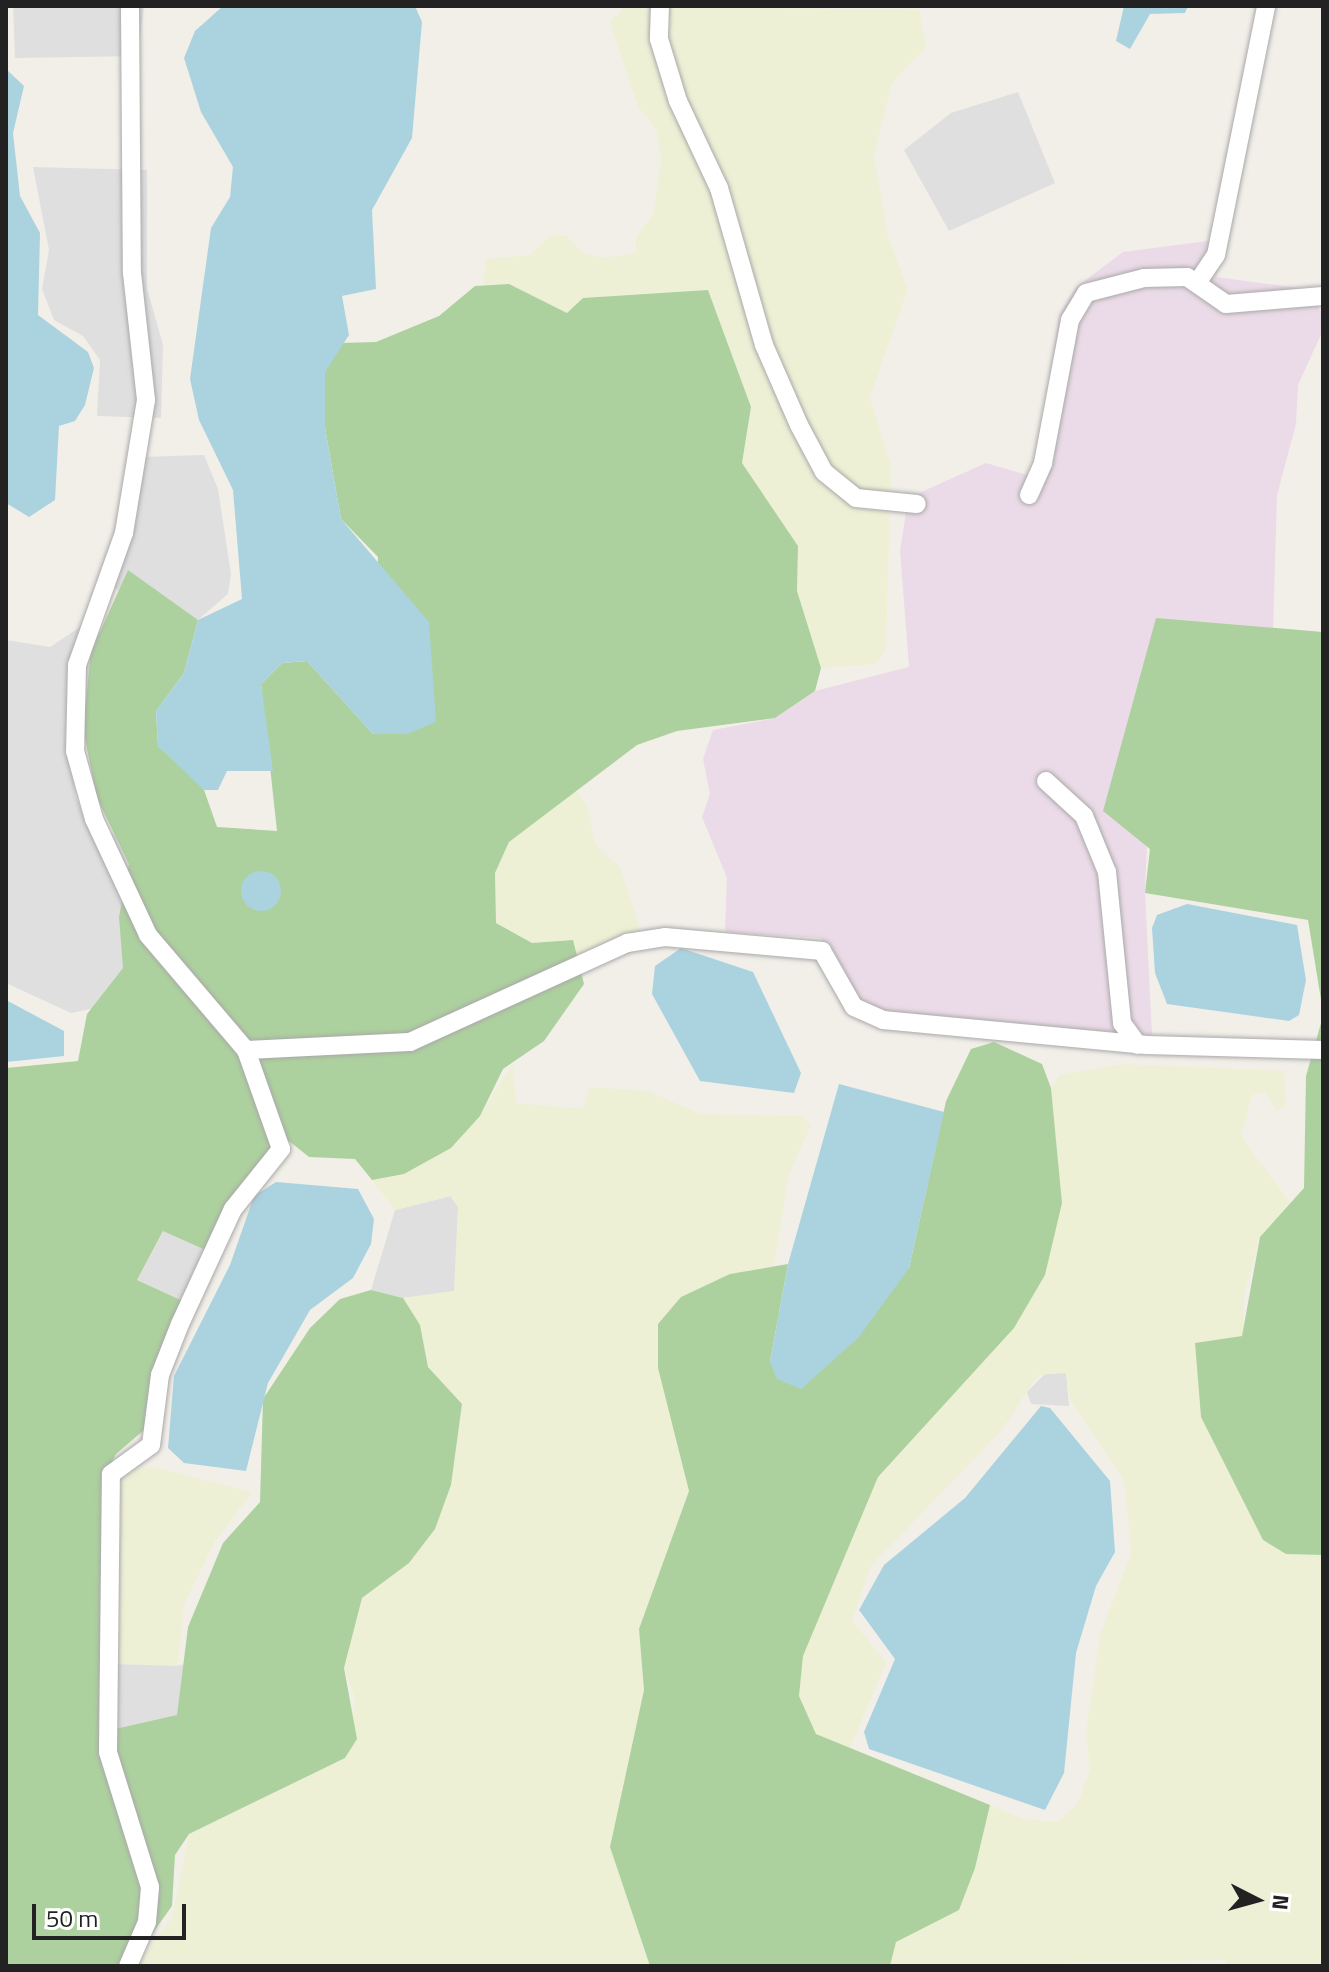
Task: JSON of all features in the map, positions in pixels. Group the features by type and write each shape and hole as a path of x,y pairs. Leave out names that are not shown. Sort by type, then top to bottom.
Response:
{"street":[{"path":"128,1966 147,1922 150,1887 108,1752 111,1474 151,1445 168,1353 233,1209 281,1149 246,1050 148,935 94,819 75,751 77,665 124,533 146,400 132,273 130,6"},
{"path":"660,6 659,39 678,101 719,188 764,345 799,425 824,472 856,498 917,504"},
{"path":"1199,280 1216,255 1266,6"},
{"path":"1029,495 1043,463 1078,301 1106,285 1144,278 1199,280 1226,304 1323,296"},
{"path":"1046,781 1084,816 1107,872 1122,1023 1138,1045"},
{"path":"246,1050 410,1042 627,943 665,937 822,951 854,1007 883,1020 1138,1045 1323,1050"}],"shaded area":[{"path":"13,6 144,6 138,56 15,58"},
{"path":"1018,92 1055,183 949,231 904,150 951,113"},
{"path":"33,167 147,170 147,288 163,345 161,418 97,416 100,360 83,336 54,320 42,289 49,250"},
{"path":"1208,241 1224,252 1216,277 1307,289 1323,315 1323,330 1298,385 1296,424 1277,495 1273,631 1156,618 1145,893 1152,1035 885,1013 858,1000 820,938 725,932 727,878 702,817 710,794 703,759 713,730 775,718 815,691 909,667 900,550 906,513 919,493 986,463 1027,475 1041,449 1059,315 1075,288 1123,252"},
{"path":"204,455 218,489 231,574 228,594 184,632 113,587 141,457"},
{"path":"80,627 132,642 129,694 67,693 75,795 91,835 135,832 133,1000 71,1013 6,983 6,640 50,647"},
{"path":"451,1196 458,1207 455,1291 403,1298 371,1290 395,1210"},
{"path":"164,1230 210,1252 185,1302 137,1280"},
{"path":"1050,1369 1066,1373 1069,1406 1031,1404 1027,1392"},
{"path":"117,1664 199,1665 190,1740 116,1742"}],"green space":[{"path":"625,6 919,10 926,48 892,83 874,156 888,237 908,290 870,396 891,467 886,649 875,664 821,668 797,591 798,546 742,463 751,407 708,290 568,313 509,284 483,285 486,259 530,255 550,235 567,236 584,253 603,258 636,253 636,237 653,214 661,160 657,131 638,106 610,23"},
{"path":"509,284 567,313 583,298 708,290 751,407 742,463 798,546 797,591 821,668 815,691 775,718 677,731 637,745 509,842 495,873 496,923 532,943 573,940 584,984 544,1041 503,1069 480,1116 451,1148 404,1174 372,1180 355,1159 309,1157 289,1141 271,1147 243,1183 210,1252 163,1231 137,1280 185,1302 153,1372 144,1430 116,1454 103,1480 102,1732 177,1715 188,1627 223,1543 260,1502 263,1399 310,1328 340,1299 371,1290 403,1298 420,1325 428,1367 462,1404 451,1485 435,1529 409,1563 362,1598 344,1668 357,1739 345,1758 189,1834 175,1855 172,1906 129,1966 6,1966 6,1068 78,1061 87,1014 123,968 119,917 129,864 97,798 83,729 91,652 128,570 198,620 184,673 156,711 158,746 203,787 217,827 277,831 261,684 282,663 307,661 373,734 378,557 341,519 325,428 325,372 339,343 376,342 439,316 475,286"},
{"path":"1156,618 1323,632 1323,1012 1308,920 1145,893 1150,849 1103,811"},
{"path":"574,789 586,803 596,845 621,869 641,933 577,959 572,940 532,943 496,923 495,873 509,842"},
{"path":"1323,1016 1323,1555 1286,1554 1263,1540 1201,1417 1195,1343 1242,1336 1260,1237 1304,1188 1306,1076"},
{"path":"994,1042 1042,1064 1051,1088 1062,1203 1045,1275 1014,1328 878,1477 803,1656 799,1696 816,1734 990,1805 975,1868 959,1910 896,1942 890,1966 650,1966 610,1847 644,1690 639,1629 689,1491 658,1368 658,1324 681,1297 730,1274 788,1264 770,1362 909,1268 946,1101 971,1049"},
{"path":"513,1063 516,1103 583,1109 590,1087 648,1091 701,1114 802,1116 811,1125 789,1174 774,1266 730,1274 679,1436 689,1491 639,1629 644,1690 610,1847 650,1966 136,1966 172,1917 189,1834 345,1758 355,1698 344,1668 362,1598 409,1563 435,1529 451,1485 462,1404 428,1367 420,1325 403,1298 454,1291 458,1207 450,1196 395,1210 372,1180 404,1174 480,1116"},
{"path":"1123,1064 1284,1071 1286,1106 1277,1111 1265,1092 1252,1095 1241,1136 1291,1204 1260,1237 1244,1296 1243,1336 1195,1343 1201,1417 1286,1554 1323,1555 1323,1966 1228,1966 1225,1960 890,1966 896,1942 923,1927 975,1868 990,1805 1023,1819 1058,1822 1078,1803 1090,1769 1086,1733 1100,1634 1131,1554 1124,1480 1070,1400 1066,1373 1038,1375 1001,1431 871,1566 852,1620 886,1663 850,1748 816,1734 799,1696 803,1656 878,1477 1014,1328 1062,1203 1051,1088 1060,1075"},
{"path":"154,1467 252,1492 214,1543 184,1605 178,1666 117,1664 121,1469"}],"water":[{"path":"223,6 415,6 422,22 412,138 372,210 376,289 342,296 349,335 325,372 325,428 341,519 429,622 436,722 407,734 373,734 307,661 282,663 261,684 273,771 227,771 218,790 204,790 158,746 156,711 184,673 198,620 242,599 233,490 199,420 190,379 211,228 230,197 233,167 201,112 184,58 195,31"},
{"path":"1124,6 1188,6 1185,13 1150,14 1130,49 1116,41"},
{"path":"6,69 24,86 13,133 20,196 40,233 38,315 88,352 94,368 85,405 75,421 59,426 55,500 29,517 6,503"},
{"path":"261,871 275,877 281,891 275,905 261,911 247,905 241,891 247,877"},
{"path":"1187,904 1297,925 1306,980 1299,1015 1289,1021 1167,1004 1155,973 1152,928 1157,915"},
{"path":"681,948 753,972 801,1073 794,1093 700,1081 652,994 655,966"},
{"path":"6,1000 64,1031 64,1056 6,1062"},
{"path":"839,1084 944,1112 909,1268 859,1337 801,1389 777,1379 770,1362 788,1264"},
{"path":"276,1182 358,1189 374,1219 371,1244 353,1278 310,1310 268,1383 246,1471 184,1463 168,1448 174,1376 230,1265 254,1196"},
{"path":"1041,1406 1050,1408 1110,1481 1115,1552 1096,1586 1076,1653 1064,1773 1045,1810 869,1749 864,1732 895,1659 859,1610 884,1565 965,1498"}]}
